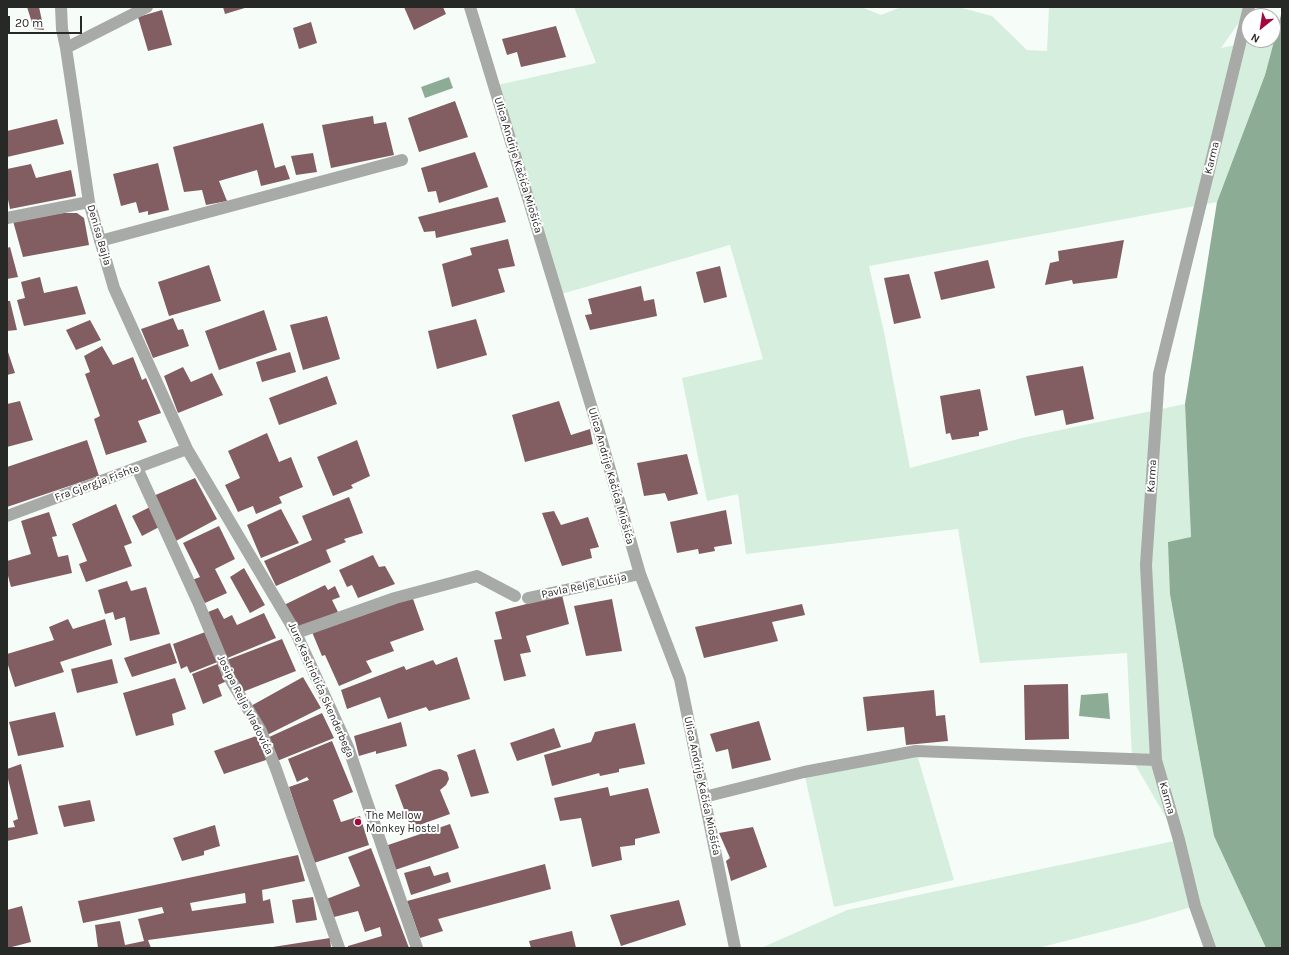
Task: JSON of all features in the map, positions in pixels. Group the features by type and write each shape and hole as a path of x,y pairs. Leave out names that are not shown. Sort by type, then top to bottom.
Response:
{"street":[{"name":"Denisa Bajla","path":"61,7 62,30 89,202 100,241 114,288 187,450"},
{"path":"66,48 147,7"},
{"name":"Ulica Andrije Kačića Miošića","path":"470,7 600,434 640,574 680,679 735,948"},
{"name":"Karma","path":"1210,948 1195,906 1179,840 1156,760 1146,565 1159,374 1249,7"},
{"path":"100,241 402,160"},
{"path":"7,218 89,202"},
{"name":"Fra Gjergja Fishte","path":"7,516 187,450"},
{"name":"Jure Kastriotića Skenderbega","path":"187,450 296,633 348,747 417,948"},
{"name":"Josipa Relje Vladovića","path":"137,468 198,602 228,676 260,731 276,769 339,948"},
{"name":"Pavla Relje Lučija","path":"528,598 640,574"},
{"path":"296,633 395,598 477,576 515,596"},
{"path":"704,797 804,772 916,751 1156,760"}],"shaded area":[{"path":"574,7 861,7 881,15 901,7 958,7 992,16 1027,50 1047,51 1049,7 1250,7 1241,8 1241,20 1221,48 1241,44 1241,48 1272,48 1265,75 1217,202 869,266 884,332 910,468 1022,438 1185,404 1191,537 1214,836 1266,948 1210,948 1195,906 1137,923 1038,948 761,948 847,910 1179,840 1132,759 1127,653 980,663 958,529 746,554 738,494 707,501 682,378 763,359 730,245 558,295 493,86 596,63"},
{"path":"1282,11 1282,948 1266,948 1214,836 1170,594 1168,542 1191,537 1185,404 1217,202 1265,75 1272,48 1281,48"},
{"path":"449,77 453,88 425,98 421,87"},
{"path":"1108,693 1110,719 1079,716 1081,695"},
{"path":"916,751 954,880 834,907 804,772"}],"building":[{"path":"27,7 39,7 44,30 34,29"},
{"path":"223,7 248,7 225,14"},
{"path":"404,7 443,7 446,14 414,30"},
{"path":"162,10 172,45 148,51 138,17"},
{"path":"311,22 317,43 299,49 293,28"},
{"path":"556,26 566,57 521,67 517,52 507,55 502,39"},
{"path":"455,101 468,137 419,152 408,118"},
{"path":"373,116 374,124 386,122 394,155 331,168 322,125"},
{"path":"57,119 64,144 7,157 7,131"},
{"path":"263,123 275,168 285,165 290,179 261,186 257,170 219,181 227,201 206,205 202,190 184,192 173,147"},
{"path":"475,152 488,187 439,203 436,191 428,192 421,168"},
{"path":"313,153 317,172 296,175 291,156"},
{"path":"158,163 169,210 148,215 148,211 139,213 136,202 121,206 113,174"},
{"path":"31,164 36,178 71,170 76,196 10,209 7,195 7,169"},
{"path":"498,197 506,222 436,238 435,231 424,232 418,217"},
{"path":"63,213 77,213 84,218 89,245 23,257 13,221"},
{"path":"508,239 515,266 498,269 505,292 452,307 442,264 472,255 470,248"},
{"path":"1124,240 1117,278 1073,284 1072,280 1045,285 1050,263 1059,261 1058,251"},
{"path":"10,247 18,277 7,279 7,248"},
{"path":"988,260 995,288 941,300 934,272"},
{"path":"209,265 221,301 169,316 158,282"},
{"path":"720,266 727,297 704,303 696,272"},
{"path":"909,274 921,318 894,324 884,278"},
{"path":"40,277 44,293 77,286 86,314 24,326 17,300 25,298 21,282"},
{"path":"641,286 644,301 654,299 657,316 590,330 585,315 592,314 588,299"},
{"path":"7,301 10,301 17,330 7,331"},
{"path":"264,310 277,350 219,370 205,331"},
{"path":"327,316 340,359 303,370 290,325"},
{"path":"173,318 178,330 183,329 189,346 153,358 141,329"},
{"path":"476,319 487,355 437,369 428,331"},
{"path":"90,320 101,340 76,350 66,330"},
{"path":"102,346 113,365 133,357 142,380 146,378 161,413 138,421 147,442 106,455 94,419 100,416 85,374 90,372 84,356"},
{"path":"7,349 15,373 7,375"},
{"path":"290,352 296,372 262,382 256,362"},
{"path":"1083,366 1094,419 1066,425 1063,410 1035,416 1026,376"},
{"path":"183,367 191,382 212,373 223,395 178,413 164,376"},
{"path":"327,376 337,404 279,425 269,398"},
{"path":"980,389 988,430 979,432 979,436 952,440 950,433 946,434 940,396"},
{"path":"20,401 33,440 7,447 7,404"},
{"path":"559,401 571,435 590,429 593,444 525,462 512,415"},
{"path":"267,433 279,462 291,457 303,487 279,497 282,503 256,514 253,506 238,512 225,485 240,478 228,451"},
{"path":"87,440 99,476 7,507 7,467"},
{"path":"357,440 370,476 351,485 353,488 333,496 317,457"},
{"path":"687,454 698,494 668,501 665,493 644,496 637,463"},
{"path":"195,478 217,519 174,542 151,497"},
{"path":"349,497 363,533 344,539 346,542 326,550 331,562 276,586 264,561 312,540 302,516"},
{"path":"116,504 132,543 124,546 132,566 86,582 79,564 87,561 72,524"},
{"path":"152,506 161,526 142,536 132,516"},
{"path":"281,509 299,543 261,558 247,525"},
{"path":"726,510 732,544 714,547 715,551 699,554 698,549 677,553 670,522"},
{"path":"554,511 561,525 588,517 599,547 590,549 592,558 562,566 542,513"},
{"path":"49,512 57,536 52,537 58,557 68,555 72,573 11,587 7,572 7,561 31,554 21,521"},
{"path":"219,526 235,559 215,569 227,593 205,603 192,580 200,577 183,543"},
{"path":"373,555 379,567 385,566 395,584 358,598 352,585 347,587 339,570"},
{"path":"244,568 265,605 250,613 230,577"},
{"path":"127,581 131,591 146,587 160,634 130,641 125,617 115,620 113,612 105,614 98,590"},
{"path":"325,585 328,590 335,586 340,597 332,600 339,614 299,628 284,605"},
{"path":"562,595 569,624 526,636 531,652 520,654 526,676 504,681 494,640 502,639 495,612"},
{"path":"412,596 424,630 390,642 394,651 366,661 372,672 339,686 325,655 322,656 312,632"},
{"path":"612,599 622,651 586,656 574,606"},
{"path":"802,604 805,615 772,622 778,641 704,658 695,627"},
{"path":"218,608 224,619 232,615 237,625 264,613 276,638 225,659 203,614"},
{"path":"68,619 73,629 105,619 112,645 60,662 64,672 15,687 7,662 7,654 54,640 49,627"},
{"path":"208,631 220,661 190,673 187,666 181,669 173,644"},
{"path":"282,639 296,671 240,693 227,660"},
{"path":"170,643 177,663 132,677 124,658"},
{"path":"457,657 470,699 429,711 426,707 388,719 380,697 347,709 341,690 404,666 406,670 433,660 436,665"},
{"path":"112,659 118,683 77,693 71,669"},
{"path":"220,663 227,681 218,685 222,696 203,704 192,674"},
{"path":"303,677 321,708 265,736 249,707"},
{"path":"175,678 186,709 172,714 174,725 136,736 123,693"},
{"path":"1068,684 1069,739 1025,740 1024,685"},
{"path":"934,690 936,716 945,715 948,741 906,745 904,727 867,731 863,697"},
{"path":"55,712 64,747 18,756 9,722"},
{"path":"322,713 334,738 277,761 267,738"},
{"path":"759,721 771,760 732,769 728,749 716,752 710,734"},
{"path":"401,722 407,746 376,754 376,751 359,756 354,736"},
{"path":"635,723 645,764 619,769 619,772 600,776 599,773 552,786 544,755 591,742 595,732"},
{"path":"554,728 561,747 517,761 510,743"},
{"path":"259,735 269,759 224,774 214,751"},
{"path":"332,741 353,792 333,800 341,822 360,816 369,845 314,863 289,787 309,780 307,777 297,782 288,759"},
{"path":"475,749 489,793 471,797 457,755"},
{"path":"21,764 38,834 7,841 7,828 15,827 13,821 18,819 7,775 7,769"},
{"path":"440,769 447,772 449,779 446,785 440,790 450,814 411,828 395,785"},
{"path":"608,787 610,796 648,788 660,833 635,839 635,845 620,847 622,860 592,867 581,818 560,821 554,798"},
{"path":"90,800 95,821 64,827 58,806"},
{"path":"450,824 459,848 395,870 388,845"},
{"path":"215,825 220,846 204,851 204,855 182,861 173,838"},
{"path":"753,827 767,867 731,881 726,861 730,858 719,833"},
{"path":"371,848 409,948 348,948 348,946 382,936 380,927 365,932 358,911 330,918 324,900 360,886 348,857"},
{"path":"298,855 305,881 262,890 263,901 270,899 274,923 148,940 151,948 98,948 95,925 120,921 125,945 144,941 138,919 164,913 162,907 83,923 78,901","holes":["245,893 246,903 192,911 190,903"]},
{"path":"545,864 551,889 438,919 443,931 420,938 407,901"},
{"path":"430,866 434,876 448,872 451,882 411,895 404,873"},
{"path":"313,897 317,920 296,923 292,900"},
{"path":"679,900 686,925 621,946 610,915"},
{"path":"22,906 31,942 8,948 7,910"},
{"path":"572,931 576,948 531,948 529,941"},
{"path":"330,938 331,948 273,948 273,947"}],"place":[{"name":"The Mellow Monkey Hostel","path":"358,822"}]}
